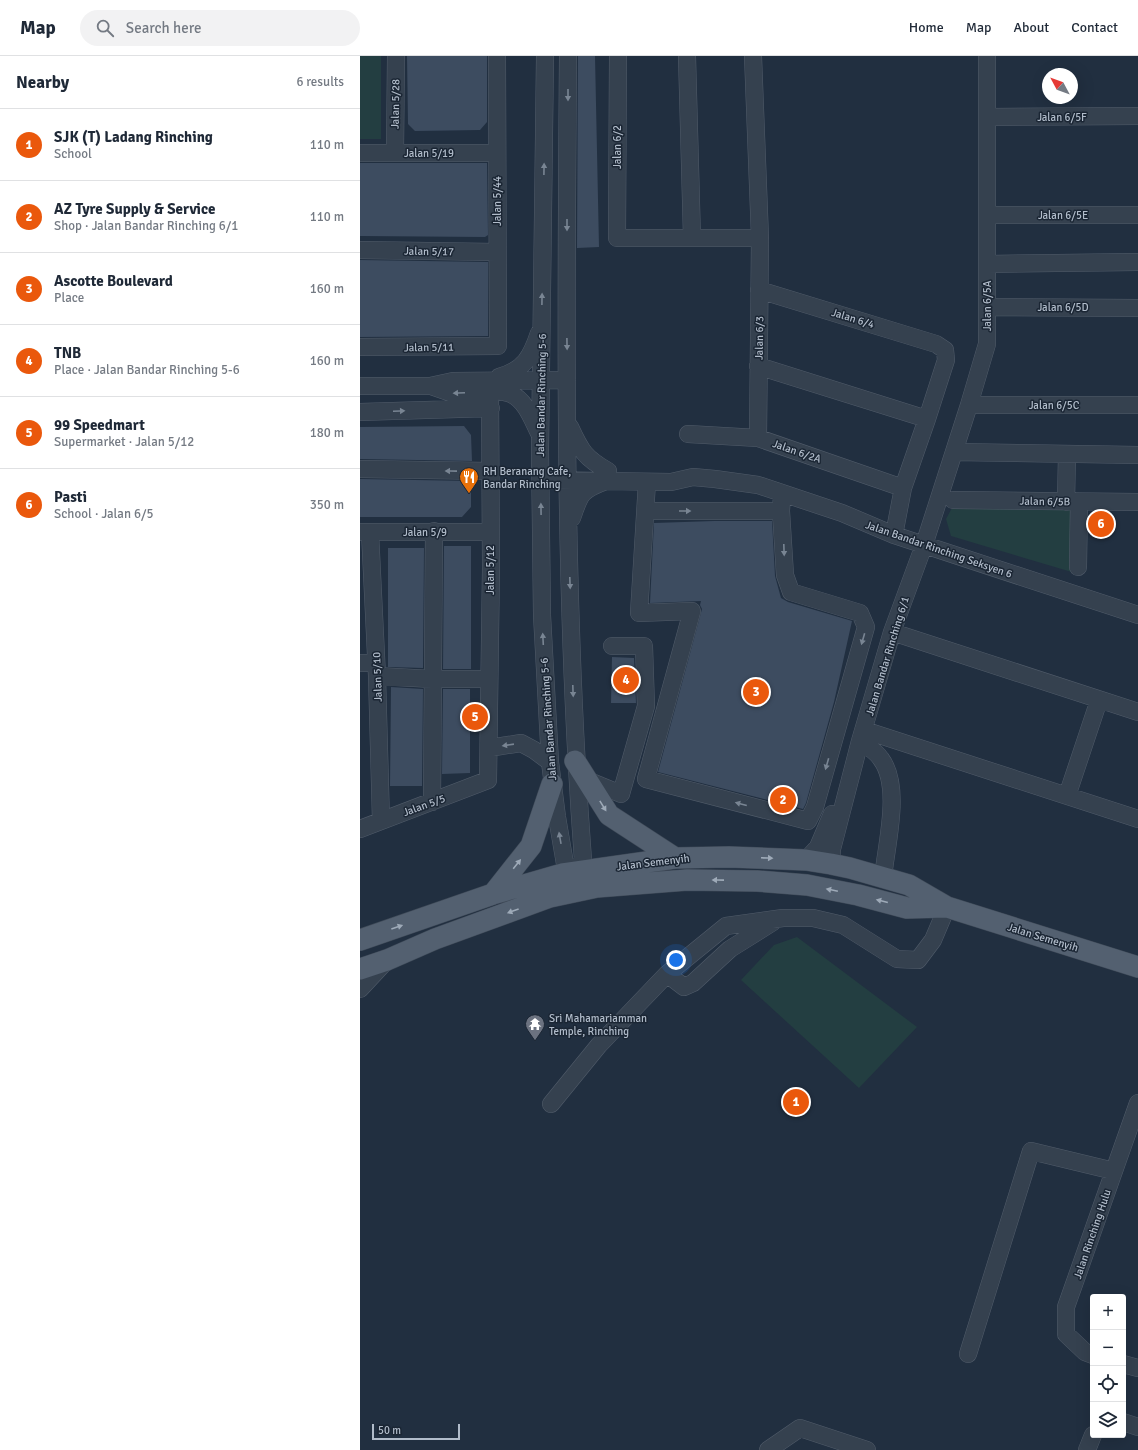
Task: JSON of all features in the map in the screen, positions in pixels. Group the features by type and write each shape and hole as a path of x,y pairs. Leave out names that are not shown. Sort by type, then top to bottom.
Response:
{"main road":[{"path":"576,761 609,815 675,858"},
{"path":"493,894 531,846 552,784"},
{"name":"Jalan Semenyih","path":"360,940 493,894 562,874 675,858 729,857 806,860 831,864 909,885 947,907 1138,967"},
{"name":"Jalan Semenyih","path":"360,969 387,960 434,939 550,897 596,887 687,880 757,881 807,885 858,895 907,908 947,907"}],"street":[{"name":"Jalan 5/28","path":"395,153 396,56"},
{"name":"Jalan 5/44","path":"497,56 498,346"},
{"name":"Jalan Bandar Rinching 5-6","path":"545,56 541,474 542,615 550,762 552,784 565,864 596,887"},
{"path":"550,897 574,872 582,860 576,761 568,529 568,56"},
{"name":"Jalan 6/2","path":"618,56 617,238 692,238"},
{"path":"687,56 692,238 760,238"},
{"name":"Jalan 6/3","path":"753,56 760,238 758,438"},
{"name":"Jalan 6/5A","path":"924,545 987,344 987,56"},
{"name":"Jalan 6/5F","path":"987,117 1138,116"},
{"name":"Jalan 5/19","path":"360,153 497,153"},
{"name":"Jalan 6/5E","path":"987,215 1138,214"},
{"name":"Jalan 5/17","path":"360,250 497,252"},
{"path":"987,264 1138,262"},
{"name":"Jalan 6/4","path":"759,290 936,344 945,350 946,360 927,419"},
{"name":"Jalan 6/5D","path":"987,307 1138,308"},
{"path":"492,393 510,374 524,365 532,351 542,324"},
{"name":"Jalan 5/11","path":"360,348 498,346"},
{"path":"758,366 927,419 903,488 894,535 910,535 922,529 932,521 936,535 948,547 963,558"},
{"path":"360,412 492,393 541,384 567,384"},
{"path":"360,386 430,386 451,394 511,394 521,401 528,410 541,437"},
{"name":"Jalan 5/12","path":"488,780 492,393"},
{"name":"Jalan 6/5C","path":"969,405 1138,405"},
{"path":"567,420 579,447 608,476 581,494 568,529"},
{"name":"Jalan 6/2A","path":"688,434 758,438 903,488"},
{"path":"954,452 1138,455"},
{"path":"1067,454 1078,567"},
{"path":"360,469 490,471"},
{"name":"Jalan Bandar Rinching Seksyen 6","path":"541,474 608,476 673,470 693,477 758,485 842,513 894,535 1138,615"},
{"name":"Jalan Bandar Rinching Seksyen 6","path":"608,476 647,482 671,482 693,477"},
{"path":"647,482 640,613 692,611 646,779 830,819"},
{"path":"782,494 781,511 785,576 791,592 860,613 866,627 812,814"},
{"name":"Jalan 6/5B","path":"953,500 1138,502"},
{"path":"646,511 781,511"},
{"path":"432,802 434,531"},
{"name":"Jalan 5/9","path":"365,532 490,532"},
{"name":"Jalan 5/10","path":"365,532 371,667 381,821"},
{"name":"Jalan Bandar Rinching 6/1","path":"831,864 832,849 853,768 892,632 924,545"},
{"path":"892,632 1138,712"},
{"path":"587,780 621,794 646,706 644,646 612,646"},
{"path":"371,667 432,679 489,678"},
{"path":"1067,796 1099,700"},
{"path":"862,735 1067,796 1138,820"},
{"path":"862,735 886,767 891,784 892,800 883,878"},
{"path":"489,748 521,743 534,750 550,762"},
{"name":"Jalan Bandar Rinching 6/1","path":"806,860 818,847 844,783 853,768"},
{"name":"Jalan 5/5","path":"360,829 488,780"},
{"path":"552,1104 599,1045 667,974 726,926 778,919 813,918 843,925 896,959 918,960 933,940 947,907"},
{"path":"667,974 684,987 693,983 730,949 778,919"},
{"path":"360,989 387,960"},
{"name":"Jalan Rinching Hulu","path":"1090,1354 1085,1352 1066,1334 1066,1307 1138,1103"},
{"path":"968,1354 1031,1151 1114,1171"},
{"path":"1126,1423 1138,1427"},
{"path":"768,1450 800,1428 867,1450"},
{"path":"1087,1450 1092,1438"}],"green space":[{"path":"360,56 381,56 381,139 360,139"},
{"path":"953,506 1076,506 1075,573 951,536 946,519"},
{"path":"797,937 917,1027 859,1088 741,980 774,945"}],"building":[{"path":"407,56 487,56 487,122 480,130 415,131 408,124"},
{"path":"578,56 595,56 599,247 577,248"},
{"path":"360,163 487,163 488,235 485,237 360,236"},
{"path":"360,260 488,262 488,336 360,337"},
{"path":"464,426 471,435 472,461 360,459 360,427"},
{"path":"360,479 471,481 471,507 462,517 360,517"},
{"path":"772,521 775,576 781,598 788,602 852,621 834,702 806,803 803,809 658,772 702,609 700,605 701,601 650,603 654,523"},
{"path":"444,546 471,546 471,669 443,669"},
{"path":"388,548 424,548 423,668 388,667"},
{"path":"612,657 634,658 636,703 611,703"},
{"path":"391,687 423,689 422,786 390,786"},
{"path":"443,689 470,689 470,773 442,774"}],"place":[{"name":"RH Beranang Cafe, Bandar Rinching","path":"469,494"},
{"name":"Pasti","path":"1101,524"},
{"name":"TNB","path":"626,680"},
{"name":"Ascotte Boulevard","path":"756,692"},
{"name":"99 Speedmart","path":"475,717"},
{"name":"AZ Tyre Supply & Service","path":"783,800"},
{"name":"Sri Mahamariamman Temple, Rinching","path":"535,1041"},
{"name":"SJK (T) Ladang Rinching","path":"796,1102"}]}
